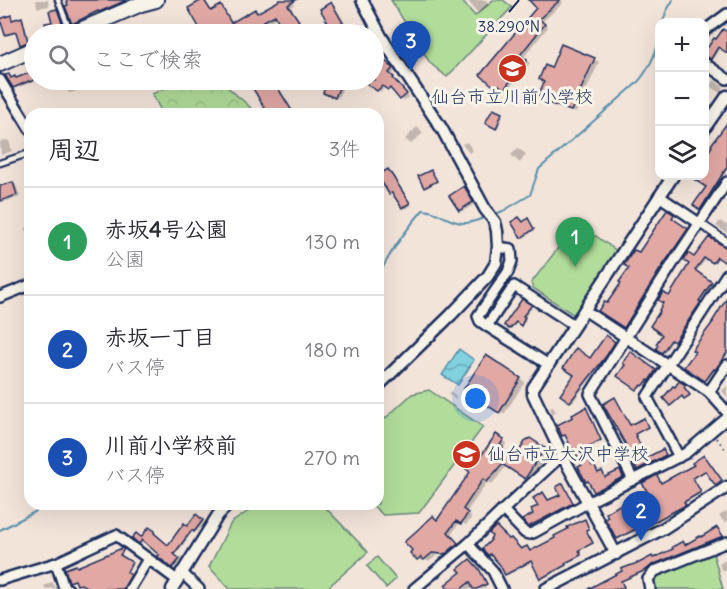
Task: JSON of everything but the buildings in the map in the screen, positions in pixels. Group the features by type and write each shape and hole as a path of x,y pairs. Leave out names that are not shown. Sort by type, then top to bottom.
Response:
{"main road":[{"path":"91,24 131,4 156,0"},
{"path":"0,64 24,53"}],"street":[{"path":"362,0 375,24"},
{"path":"709,28 727,14"},
{"path":"384,41 453,148 485,209 495,222 498,247 496,263 488,276 384,380"},
{"path":"709,66 727,79"},
{"path":"0,80 24,119"},
{"path":"707,126 727,96"},
{"path":"615,554 562,455 533,388 670,180"},
{"path":"633,480 590,394 727,182"},
{"path":"659,196 727,242"},
{"path":"498,247 511,249 512,261 508,272 478,316 480,321 549,365"},
{"path":"678,457 647,397 727,274"},
{"path":"487,326 514,286 574,325"},
{"path":"0,297 24,287"},
{"path":"584,310 709,392 727,412"},
{"path":"709,392 727,365"},
{"path":"503,510 525,533 536,532 587,503 686,453 727,418"},
{"path":"414,589 468,544 562,455"},
{"path":"546,589 563,585 664,528 727,487"},
{"path":"177,581 223,510"},
{"path":"0,580 56,563 116,535 177,581 199,589"},
{"path":"650,589 648,579 655,570 727,542"},
{"path":"468,544 493,571 502,589"},
{"path":"130,589 148,560"},
{"path":"56,563 64,588 68,589"}],"lane":[{"path":"58,0 67,24"},
{"path":"0,163 24,155"}],"path":[{"path":"711,432 727,451"}],"green space":[{"path":"391,0 461,0 475,16 493,0 503,0 512,7 447,77 430,63"},
{"path":"161,90 231,90 251,108 160,108 152,94"},
{"path":"596,236 618,252 578,313 574,315 533,288 531,283 562,243"},
{"path":"429,390 483,427 419,513 383,515 378,510 384,510 384,420 412,394"},
{"path":"250,510 328,510 368,552 326,589 230,589 209,567 231,523"},
{"path":"713,553 723,589 654,589 653,581 656,576"},
{"path":"377,557 396,579 386,588 367,566"}],"water":[{"path":"459,349 474,360 458,385 442,375"}],"waterway":[{"path":"664,18 673,0"},
{"path":"495,214 530,195 539,169 637,83 655,53"},
{"path":"384,265 398,242 423,210 432,211 461,223 487,217"},
{"path":"0,530 38,510"}],"place":[{"name":"仙台市立川前小学校","path":"512,68"},
{"name":"川前小学校前","path":"411,71"},
{"name":"赤坂4号公園","path":"575,267"},
{"name":"仙台市立大沢中学校","path":"466,454"},
{"name":"赤坂一丁目","path":"641,541"}]}
